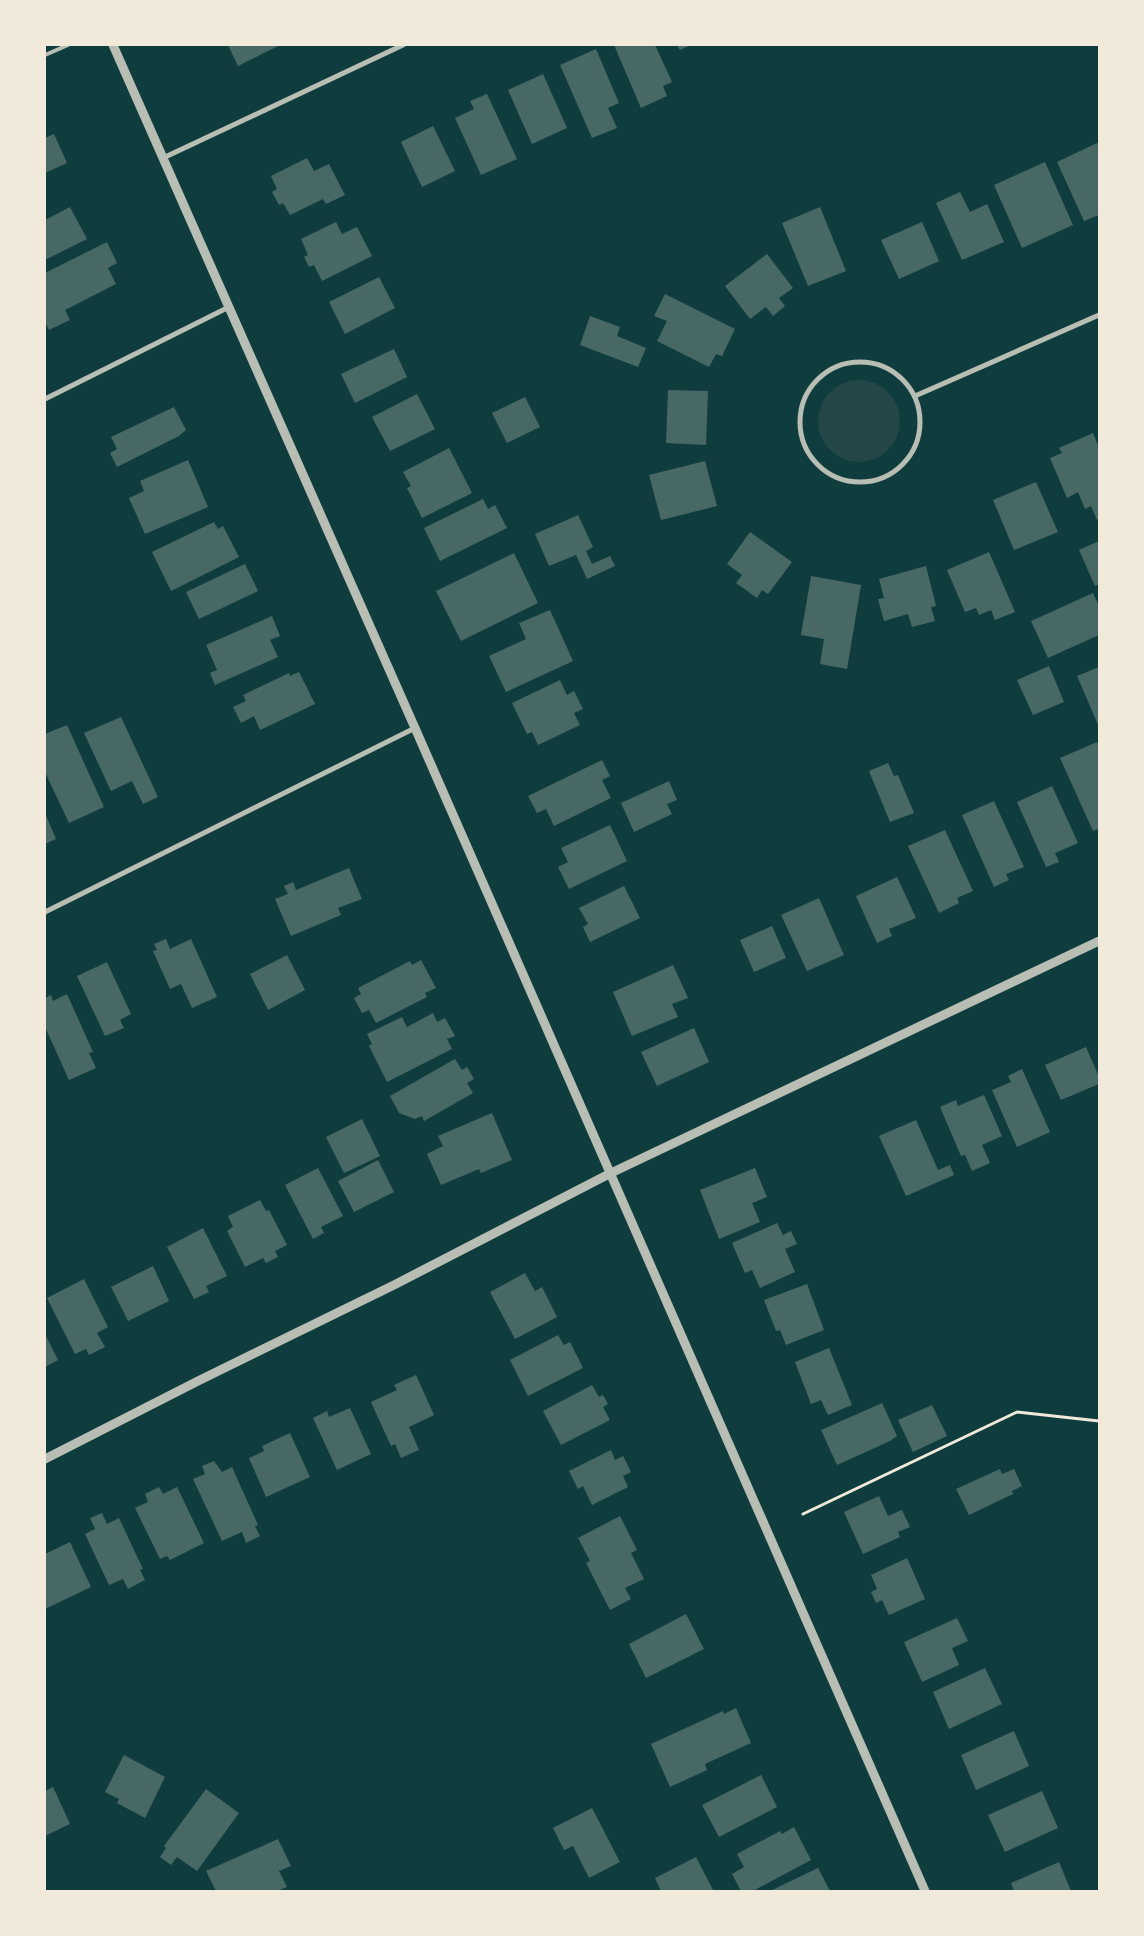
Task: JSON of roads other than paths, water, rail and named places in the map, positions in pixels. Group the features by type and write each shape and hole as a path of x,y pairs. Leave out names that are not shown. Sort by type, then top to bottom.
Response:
{"street":[{"path":"113,45 925,1891"},
{"path":"163,158 403,45"},
{"path":"45,399 229,307"},
{"path":"915,396 1099,315"},
{"path":"854,361 872,362 890,369 904,380 915,396 921,414 920,434 914,452 901,466 885,477 866,482 847,481 829,474 814,462 804,445 800,426 801,408 808,391 820,376 836,366 854,361"},
{"path":"45,912 415,728"},
{"path":"45,1459 198,1381 394,1285 611,1174 1099,941"}],"lane":[{"path":"45,55 68,45"}]}
